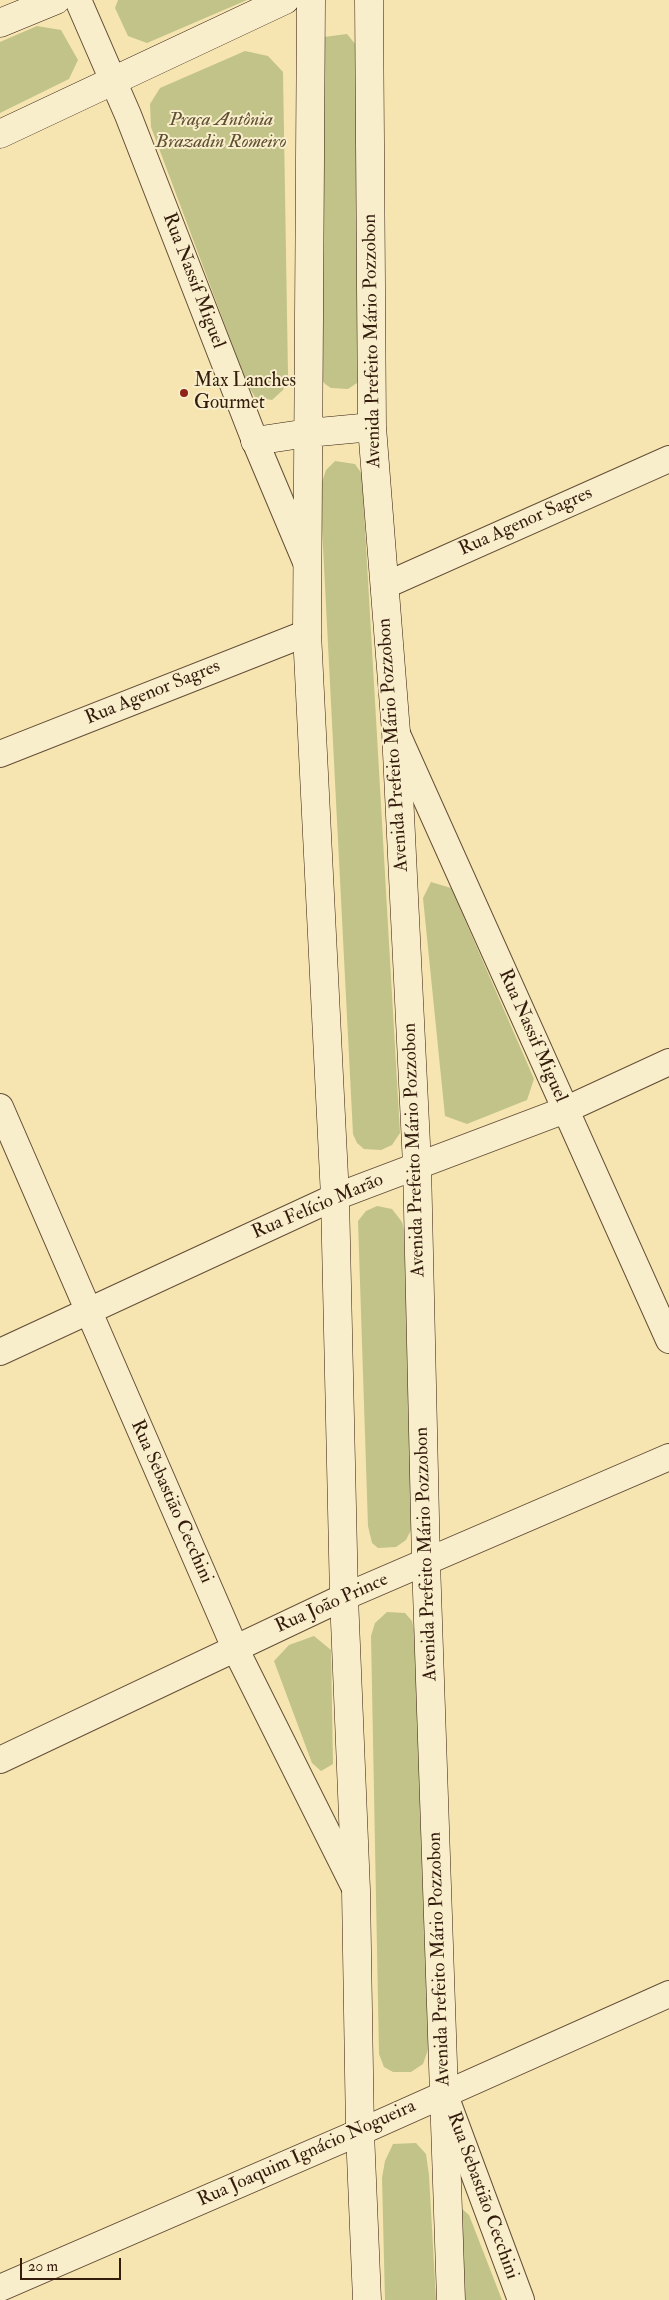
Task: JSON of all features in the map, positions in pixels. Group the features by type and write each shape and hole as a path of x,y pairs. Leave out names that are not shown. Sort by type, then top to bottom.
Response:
{"street":[{"path":"0,23 56,0"},
{"name":"Rua Nassif Miguel","path":"78,0 128,115 256,441 306,562"},
{"path":"0,134 285,0"},
{"path":"311,0 307,632 335,1197 344,1597 356,1890 360,2132 367,2300"},
{"name":"Avenida Prefeito Mário Pozzobon","path":"369,0 372,427 396,732 417,1165 426,1562 451,2300"},
{"path":"256,441 308,433 372,427"},
{"name":"Rua Agenor Sagres","path":"384,586 669,459"},
{"name":"Rua Agenor Sagres","path":"0,754 307,632"},
{"name":"Rua Nassif Miguel","path":"396,732 669,1340"},
{"name":"Rua Felício Marão","path":"0,1352 335,1197 565,1110 669,1062"},
{"name":"Rua Sebastião Cecchini","path":"0,1107 235,1648 356,1890"},
{"name":"Rua João Prince","path":"0,1760 344,1597 669,1457"},
{"name":"Rua Joaquim Ignácio Nogueira","path":"0,2288 360,2132 669,1994"},
{"name":"Rua Sebastião Cecchini","path":"444,2093 521,2300"}],"green space":[{"path":"118,0 247,0 147,43 128,36 115,8"},
{"path":"37,26 61,30 78,60 69,79 0,113 0,42"},
{"path":"347,34 356,45 363,372 357,383 348,389 331,388 319,376 324,37"},
{"name":"Praça Antônia Brazadin Romeiro","path":"245,51 268,56 283,72 288,375 283,390 272,400 255,397 247,384 151,127 150,104 160,88"},
{"path":"335,461 355,464 362,474 400,1133 392,1145 381,1150 364,1149 357,1143 353,1134 320,488 326,470"},
{"path":"431,882 451,888 534,1079 527,1100 467,1124 445,1116 423,898"},
{"path":"377,1206 392,1209 402,1222 404,1230 414,1524 406,1540 396,1547 378,1548 372,1543 368,1526 358,1221 366,1211"},
{"path":"387,1612 405,1613 412,1621 416,1640 429,2047 423,2064 411,2072 393,2072 384,2067 379,2054 371,1636 375,1623"},
{"path":"314,1636 331,1650 333,1764 321,1771 312,1763 274,1661 289,1645"},
{"path":"416,2143 426,2154 429,2175 436,2300 385,2300 382,2178 385,2161 393,2144"},
{"path":"461,2208 469,2215 502,2300 465,2300 460,2224"}],"place":[{"name":"Max Lanches Gourmet","path":"184,393"}]}
